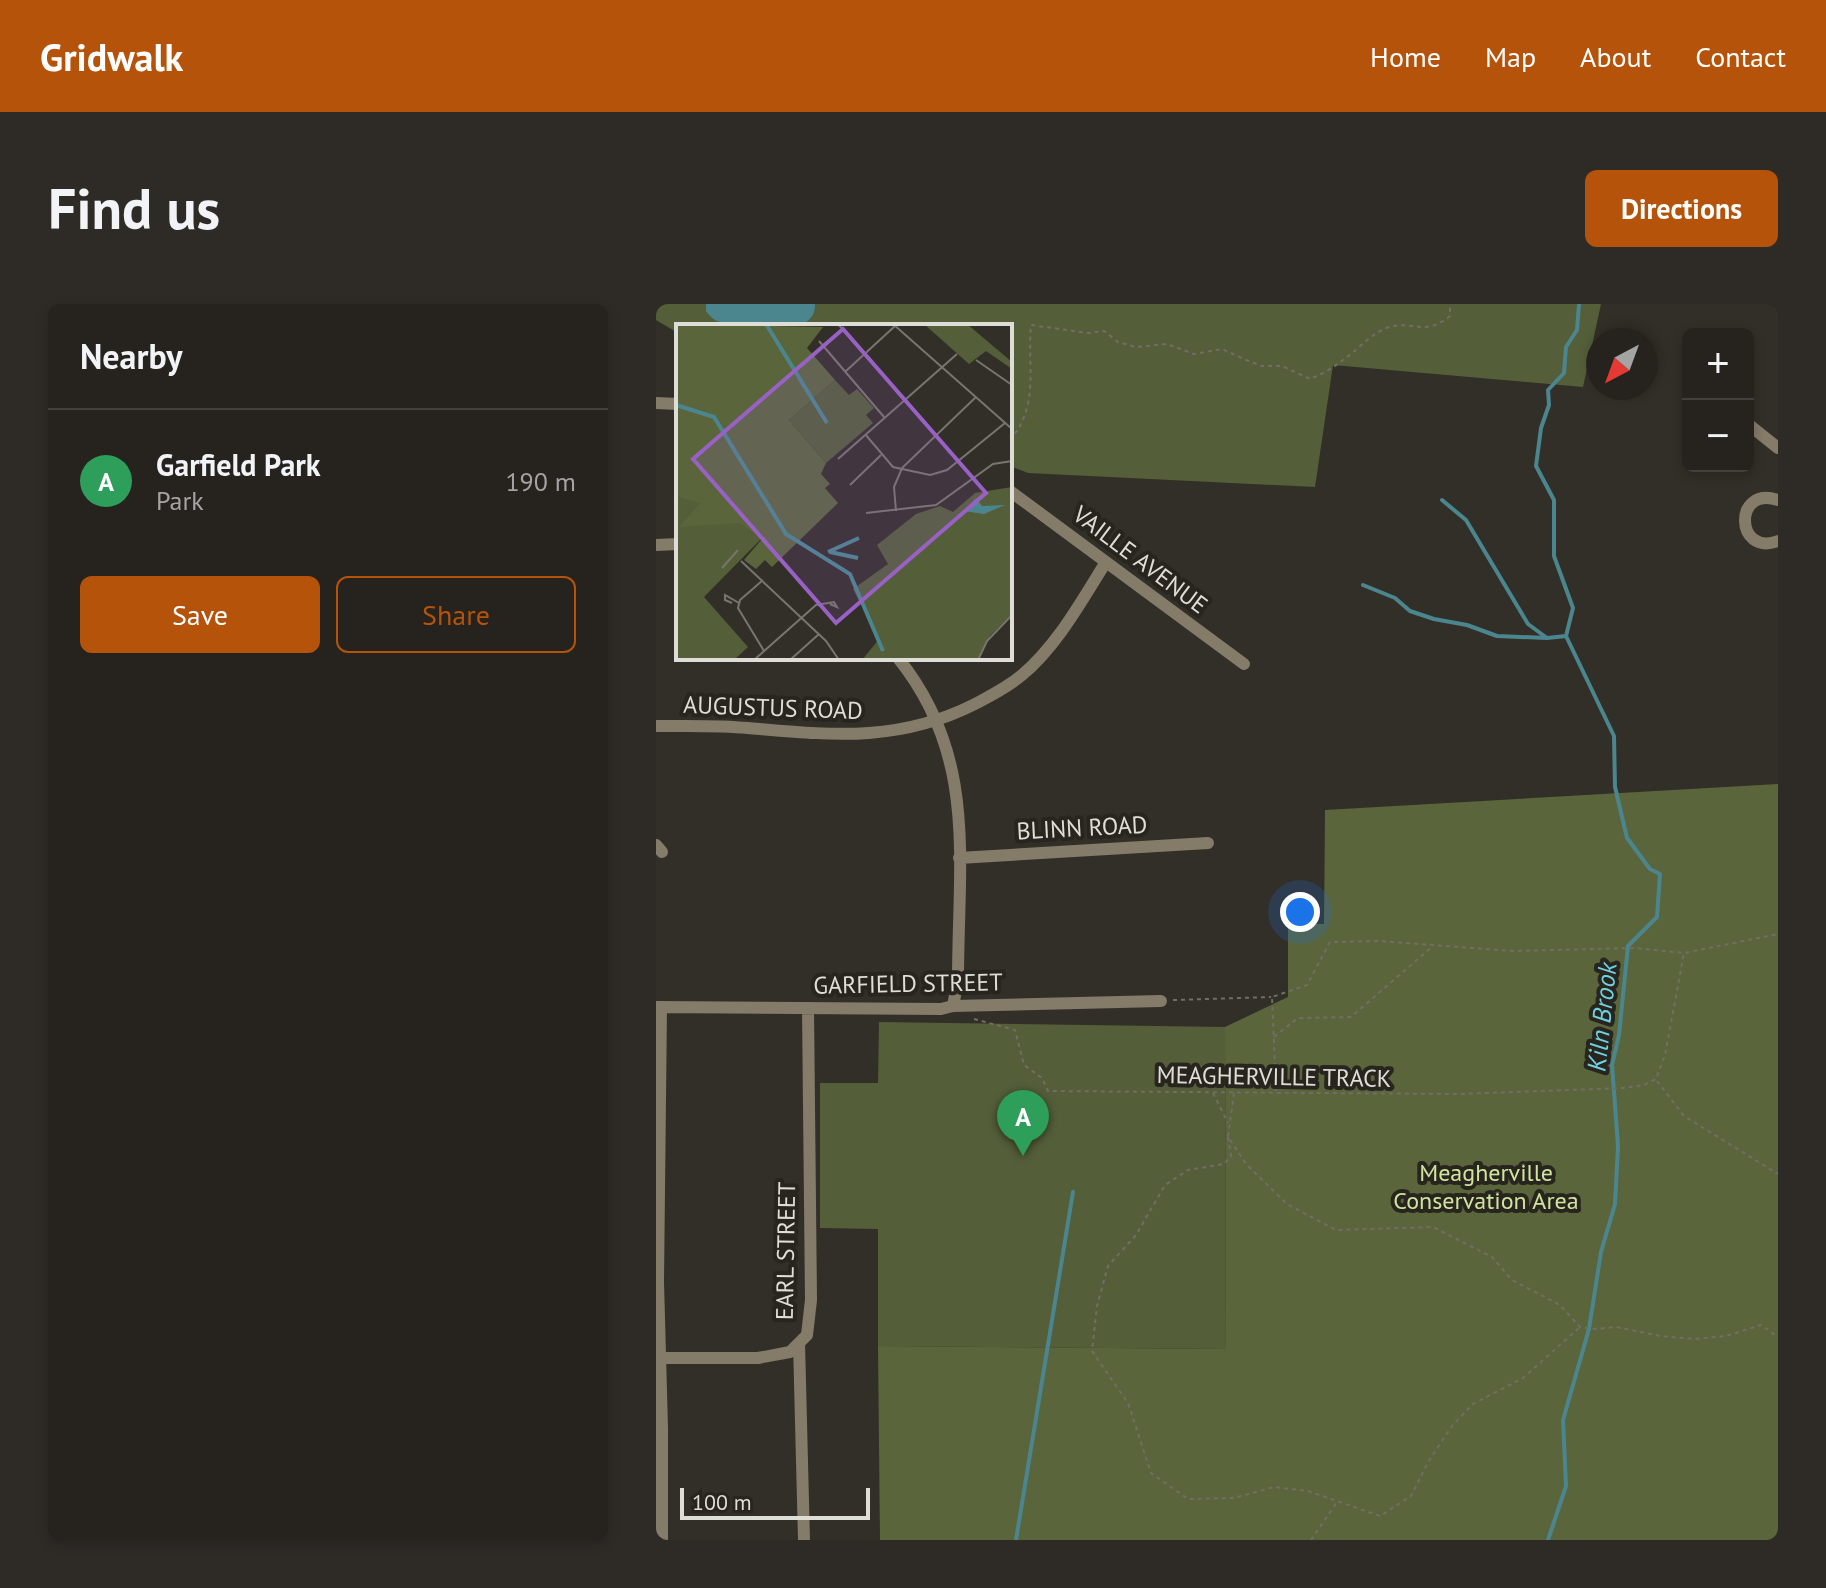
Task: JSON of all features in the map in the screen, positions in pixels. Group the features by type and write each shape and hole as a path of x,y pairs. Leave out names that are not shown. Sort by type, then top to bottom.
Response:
{"street":[{"path":"656,403 676,404"},
{"path":"1754,429 1778,448"},
{"name":"VAILLE AVENUE","path":"1012,492 1244,664"},
{"path":"1777,498 1760,498 1753,502 1747,508 1744,523 1751,538 1758,542 1778,541"},
{"path":"656,545 676,544"},
{"name":"AUGUSTUS ROAD","path":"656,726 746,727 836,736 897,731 936,721 1004,689 1024,673 1061,629 1106,562"},
{"path":"900,660 917,682 936,721 952,761 960,809 958,980 953,1006"},
{"name":"BLINN ROAD","path":"959,858 1208,843"},
{"name":"GARFIELD STREET","path":"658,1007 941,1009 953,1006 1161,1001"},
{"path":"658,1007 657,1358 662,1428 662,1540"},
{"name":"EARL STREET","path":"804,1540 799,1343 807,1335 811,1300 808,1008"},
{"path":"657,1358 758,1358 790,1352 799,1343"}],"path":[{"path":"1012,437 1024,419 1032,393 1031,325 1088,333 1104,331 1118,342 1136,347 1167,344 1194,354 1222,349 1254,363 1282,366 1310,379 1391,326 1424,328 1440,324 1450,316 1450,304"},
{"path":"1161,1001 1272,997 1307,985 1330,942 1379,941 1513,951 1635,948 1684,953 1778,934"},
{"path":"1274,1037 1298,1018 1351,1017 1434,945"},
{"path":"1684,953 1665,1055 1656,1079 1684,1116 1778,1174"},
{"path":"1272,997 1276,1093"},
{"name":"MEAGHERVILLE TRACK","path":"967,1018 1015,1030 1024,1065 1042,1078 1048,1091 1458,1094 1624,1088 1644,1085 1656,1079"},
{"path":"1212,1092 1229,1126"},
{"path":"1234,1092 1228,1137 1231,1156 1224,1164 1188,1170 1165,1185 1136,1235 1108,1266 1097,1306 1092,1351 1128,1403 1151,1473 1188,1499 1234,1498 1274,1487 1308,1491 1380,1516 1411,1496 1428,1462 1452,1426 1473,1404 1523,1378 1582,1327"},
{"path":"1228,1137 1247,1165 1287,1204 1336,1230 1433,1227 1461,1244 1492,1257 1512,1280 1560,1305 1582,1327 1616,1327 1694,1339 1726,1336 1761,1325 1778,1337"},
{"path":"1311,1540 1339,1500"}],"green space":[{"path":"656,304 1601,304 1596,328 1586,328 1583,387 1333,365 1315,487 1028,473 1012,467 1012,324 676,324 676,332 656,320"},
{"name":"Meagherville Conservation Area","path":"1778,784 1778,1540 880,1540 878,1346 1226,1349 1225,1027 1288,997 1288,924 1324,924 1325,810"},
{"path":"879,1022 1225,1027 1226,1349 878,1346 878,1229 820,1228 820,1083 878,1083"}],"water":[{"path":"706,304 815,304 812,316 803,324 734,324 715,320 706,311"}],"waterway":[{"name":"Kiln Brook","path":"1548,1540 1566,1486 1563,1420 1589,1329 1601,1252 1615,1204 1618,1146 1612,1065 1619,1035 1628,946 1657,917 1660,874 1650,869 1627,838 1615,787 1614,736 1566,636 1573,608 1554,556 1554,500 1536,466 1541,428 1549,405 1548,390 1564,373 1566,347 1577,330 1579,304"},
{"path":"1442,500 1466,520 1528,624 1547,638 1566,636"},
{"path":"1363,585 1395,598 1410,611 1434,619 1467,625 1497,636 1547,638"},
{"path":"1016,1540 1073,1192"}],"place":[{"name":"Garfield Park","path":"1023,1156"}]}
